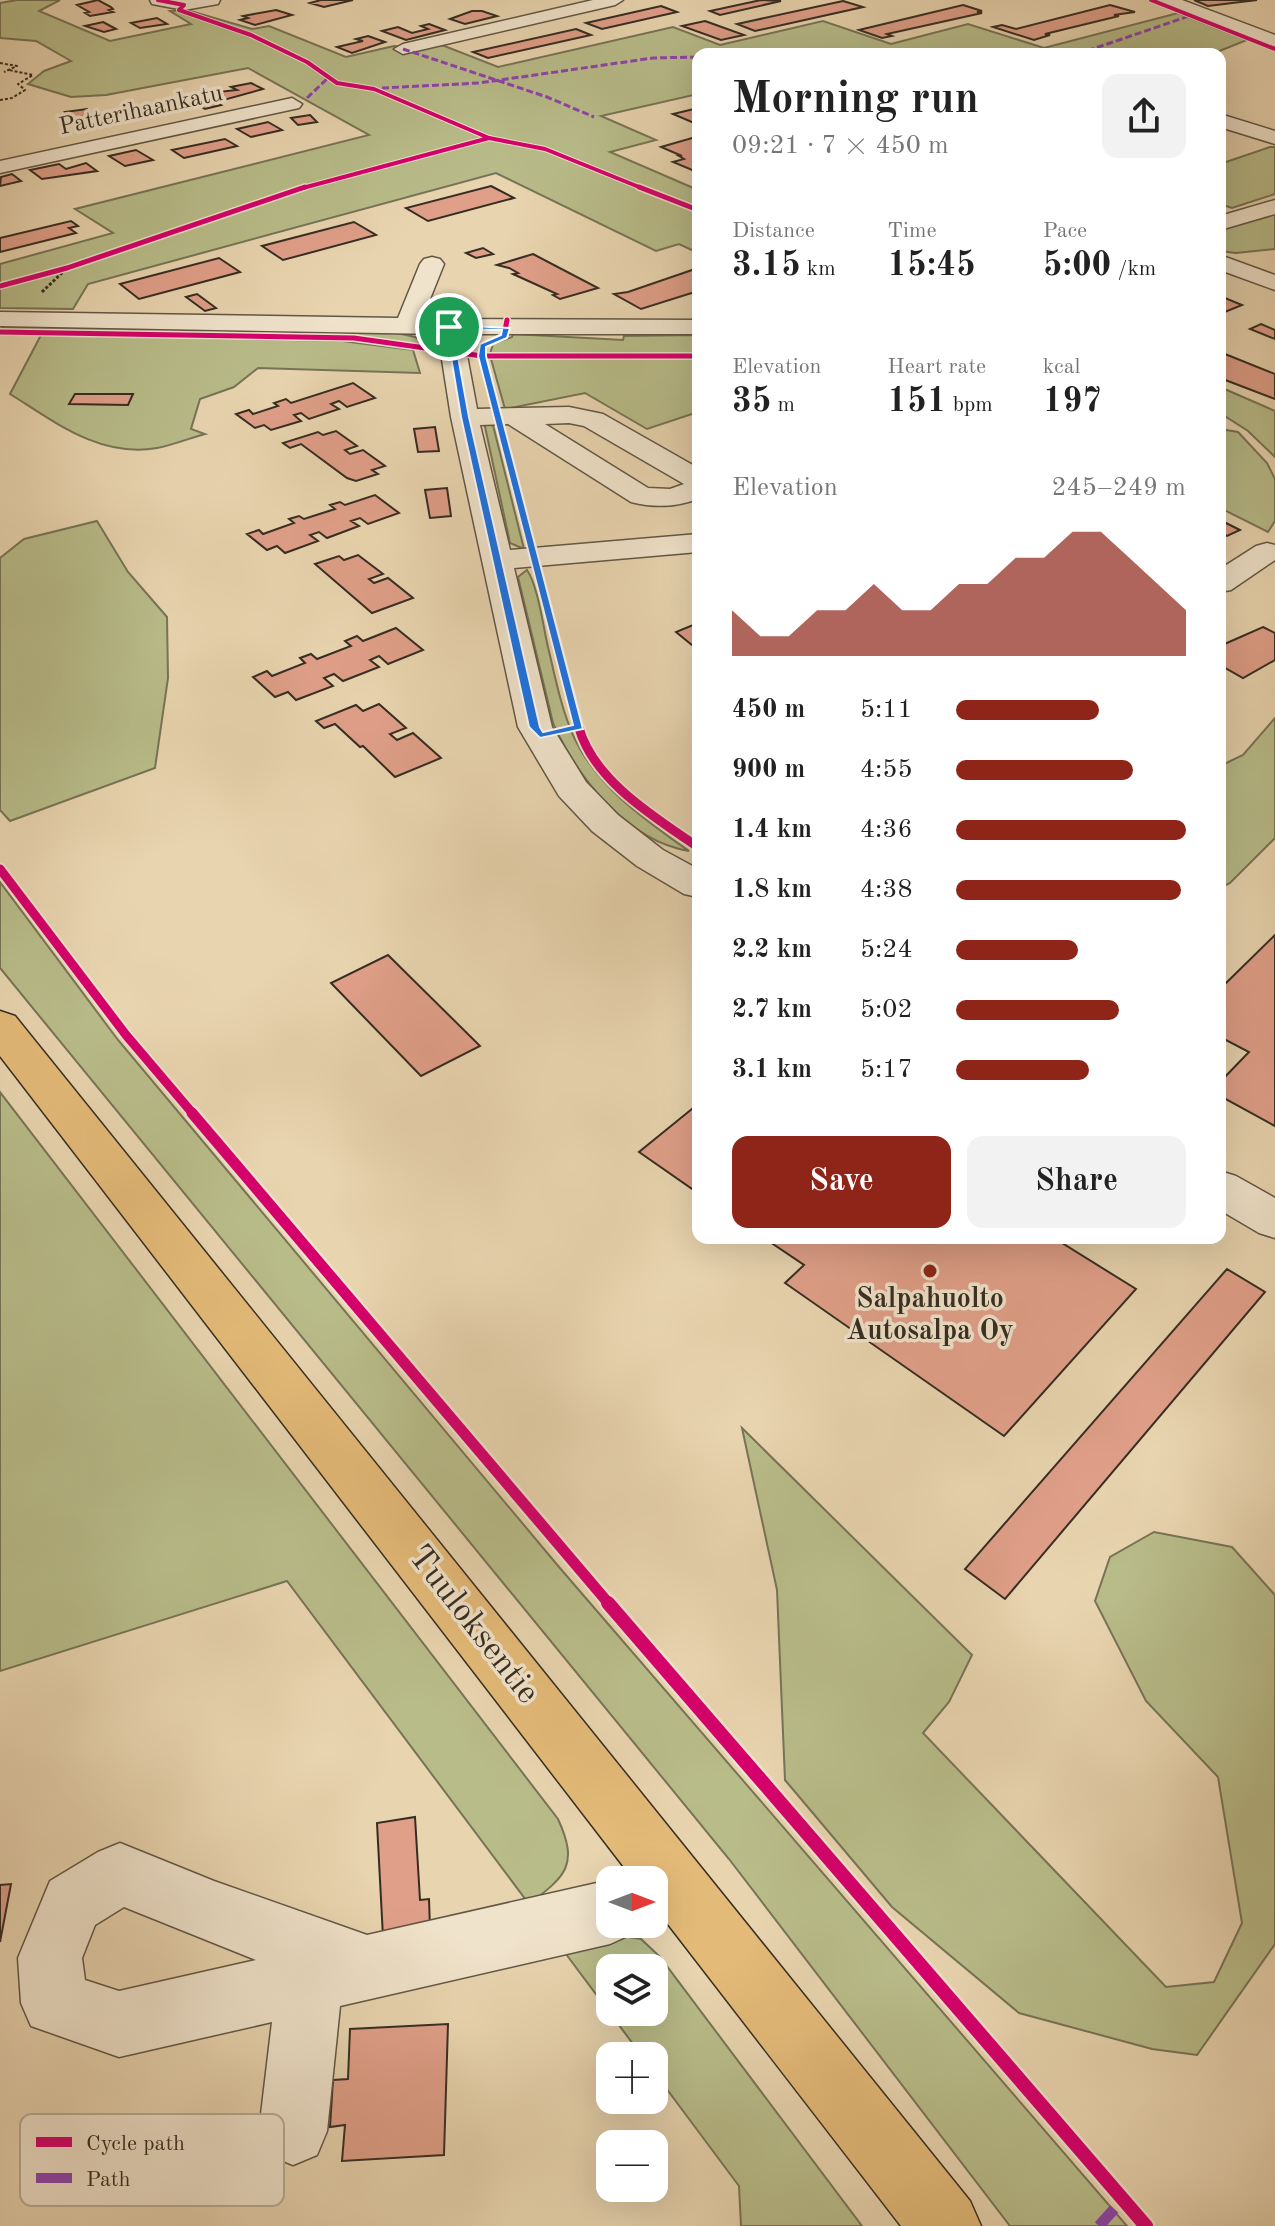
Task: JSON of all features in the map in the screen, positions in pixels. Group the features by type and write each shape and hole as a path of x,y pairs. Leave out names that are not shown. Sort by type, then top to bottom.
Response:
{"highway":[{"name":"Tuuloksentie","path":"0,1026 669,1898 945,2226"}],"street":[{"path":"158,0 184,5 212,0"},
{"path":"403,49 615,0"},
{"path":"1166,0 1275,41"},
{"name":"Patterihaankatu","path":"0,167 292,104"},
{"path":"1226,122 1275,138"},
{"path":"1226,221 1275,207"},
{"path":"407,326 432,264"},
{"path":"1226,264 1275,283"},
{"path":"0,319 625,330 692,327"},
{"path":"449,327 465,417 535,727 572,788 605,823 650,858 692,879"},
{"path":"465,417 569,415 593,420 692,477"},
{"path":"514,416 641,496 672,498 692,491"},
{"path":"497,560 692,544"},
{"path":"1226,579 1267,552"},
{"path":"1226,1191 1275,1220"},
{"path":"293,2131 339,1974 596,1915"}],"path":[{"path":"0,63 17,66 4,72"},
{"path":"0,100 21,94 25,90 18,84 33,75 9,70"},
{"path":"40,275 81,263"}],"green space":[{"path":"60,0 39,11 110,41 191,24 170,11 187,10 252,29 269,26 346,57 394,46 423,49 442,45 498,67 673,27 720,45 823,21 891,44 968,24 1044,48 692,48 692,95 601,116 656,140 610,152 692,187 692,250 679,244 656,251 496,173 88,284 73,309 0,308 0,264 113,233 75,209 369,135 248,68 106,95 71,97 28,84 44,71 71,61 36,41 0,38 0,3"},
{"path":"1178,13 1247,40 1226,48 1044,48"},
{"path":"1275,147 1275,194 1232,208 1226,206 1226,162"},
{"path":"1275,214 1275,249 1226,252 1226,227"},
{"path":"6,325 388,331 415,337 432,347 356,336 2,328"},
{"path":"513,334 623,340 624,336 692,335 692,353 490,354 493,344"},
{"path":"41,335 342,341 413,350 420,373 258,368 234,387 200,399 191,429 205,434 157,448 116,448 97,443 61,426 10,394"},
{"path":"692,358 692,414 647,429 585,393 505,409 491,359"},
{"path":"1226,390 1275,411 1275,457 1248,431 1226,417"},
{"path":"492,421 524,549 510,543 484,422"},
{"path":"1226,430 1238,432 1267,463 1275,479 1275,521 1268,532 1226,511"},
{"path":"97,521 128,572 167,617 168,678 155,768 10,821 0,810 0,558 24,539"},
{"path":"527,570 537,596 562,703 583,753 623,800 689,851 666,845 625,820 590,785 563,744 553,723 518,577"},
{"path":"1275,718 1275,838 1226,885 1226,763 1243,755"},
{"path":"0,882 118,1040 559,1567 1127,2226 1010,2226 729,1859 0,968"},
{"path":"0,1092 558,1819 568,1848 565,1868 552,1885 529,1904 287,1581 0,1671"},
{"path":"742,1428 972,1655 949,1702 923,1733 1166,1987 1214,1982 1242,1923 1218,1777 1146,1701 1095,1601 1110,1557 1154,1532 1232,1547 1275,1595 1275,1944 1197,2055 1152,2049 1019,2013 892,1907 785,1780 777,1590"},
{"path":"601,1938 635,1938 641,1939 657,1954 596,1954 596,1994 560,1946"},
{"path":"668,1968 862,2226 741,2226 739,2186 668,2091 668,2042 632,2042 620,2026 668,2026"}],"building":[{"path":"98,0 111,7 113,9 109,10 113,12 90,16 85,13 89,12 77,5"},
{"path":"353,0 324,7 310,3"},
{"path":"761,0 781,1 720,15 710,11"},
{"path":"1194,0 1257,0 1208,6"},
{"path":"843,1 863,7 755,31 737,24"},
{"path":"963,5 982,13 887,34 892,36 882,38 859,30"},
{"path":"1110,5 1135,12 1045,34 1050,35 1034,40 993,27 1002,25 1016,29"},
{"path":"661,6 677,12 602,29 586,23"},
{"path":"276,10 292,15 255,25 240,20 248,18 243,16"},
{"path":"472,11 497,16 465,24 450,19"},
{"path":"157,18 167,24 140,28 131,23"},
{"path":"705,21 744,35 721,40 682,26"},
{"path":"103,22 116,29 104,32 85,26"},
{"path":"429,24 445,30 406,40 382,31 398,27 412,33 428,29 421,26"},
{"path":"576,29 591,35 488,58 473,52"},
{"path":"368,36 385,42 352,53 337,47 363,41 356,39"},
{"path":"251,83 263,89 216,102 221,105 205,109 196,103 203,102 192,95 237,90 231,87"},
{"path":"87,109 92,115 70,118 65,112"},
{"path":"692,109 692,122 673,114"},
{"path":"310,115 317,122 298,125 291,118"},
{"path":"268,122 282,130 251,137 237,129"},
{"path":"692,138 692,170 673,162 684,159 679,156 682,156 661,147"},
{"path":"225,139 237,146 184,158 172,150"},
{"path":"136,150 153,160 125,166 109,156"},
{"path":"86,163 97,171 42,179 30,170 59,164 66,169"},
{"path":"12,174 21,181 0,186 1,177"},
{"path":"491,186 514,198 428,221 406,208"},
{"path":"71,221 78,226 69,228 76,233 0,252 0,238"},
{"path":"354,222 376,235 283,260 262,246"},
{"path":"483,248 493,254 476,258 466,253"},
{"path":"533,254 598,288 560,299 553,295 557,294 513,274 518,273 509,268 497,265"},
{"path":"219,258 240,272 139,299 120,284"},
{"path":"692,270 692,293 641,309 614,294"},
{"path":"197,294 216,308 205,311 186,297"},
{"path":"1226,298 1242,305 1226,312"},
{"path":"1261,324 1275,330 1275,339 1250,329"},
{"path":"1226,354 1275,374 1275,399 1226,380"},
{"path":"353,383 375,398 347,407 339,401 331,404 339,409 309,419 301,413 294,415 301,421 271,430 264,425 255,428 236,414 249,410 253,414 278,406 274,403 286,399 291,403"},
{"path":"75,394 133,394 128,405 69,404"},
{"path":"435,427 439,451 418,452 414,429"},
{"path":"336,431 357,446 345,450 350,454 363,450 385,466 372,470 378,474 356,481 347,478 301,444 290,448 283,443 318,432 323,435"},
{"path":"447,488 451,516 430,518 425,490"},
{"path":"375,495 399,513 368,524 360,518 351,521 359,526 327,538 319,532 310,535 318,541 285,553 277,546 267,550 247,534 259,530 263,534 294,523 289,519 299,516 304,519 335,509 330,505 340,502 345,505"},
{"path":"1226,523 1240,530 1227,536"},
{"path":"358,555 383,574 369,579 374,583 388,578 413,598 372,613 315,564 339,556 344,560"},
{"path":"692,625 692,645 676,632"},
{"path":"1263,627 1275,633 1275,660 1243,678 1226,668 1226,643"},
{"path":"396,628 423,650 388,664 379,656 370,660 379,667 343,681 334,674 324,678 333,686 296,700 288,692 275,697 253,677 267,671 272,676 305,663 300,658 311,654 317,659 351,646 345,641 357,636 363,641"},
{"path":"379,704 406,728 390,734 397,740 413,733 441,758 395,777 335,724 324,728 316,721 356,705 363,711"},
{"path":"1275,935 1275,1126 1226,1099 1226,1076 1249,1052 1226,1040 1226,983"},
{"path":"388,955 480,1046 421,1076 331,983"},
{"path":"692,1109 692,1189 639,1152"},
{"path":"773,1244 1064,1244 1136,1289 1004,1436 785,1283 804,1265"},
{"path":"1227,1269 1265,1292 1005,1599 965,1569"},
{"path":"415,1817 420,1900 429,1899 430,1929 383,1937 377,1823"},
{"path":"11,1884 0,1942 0,1885"},
{"path":"448,2024 444,2155 342,2161 345,2125 330,2127 333,2080 348,2079 350,2029"}],"marked path":[{"path":"1096,48 1189,16"},
{"path":"403,49 547,97 594,117"},
{"path":"382,88 479,83 653,58 692,57"},
{"path":"307,98 328,78"},
{"path":"1099,2226 1123,2199"}],"cycle path":[{"path":"0,286 67,268 310,185 489,138 374,89 337,83 307,62 251,35 179,10 184,5 158,0"},
{"path":"1151,0 1275,49"},
{"path":"489,138 545,149 692,208"},
{"path":"507,320 504,336 483,346 482,356 581,734 591,752 617,784 692,843"},
{"path":"0,332 354,338 482,356 692,356"},
{"path":"0,869 126,1035 568,1556 1146,2226"}],"place":[{"name":"Salpahuolto Autosalpa Oy","path":"930,1271"}],"route":[{"path":"449,327 506,328 504,336 490,340 483,346 482,356 579,727 540,735 535,727 465,417 449,327"}]}
